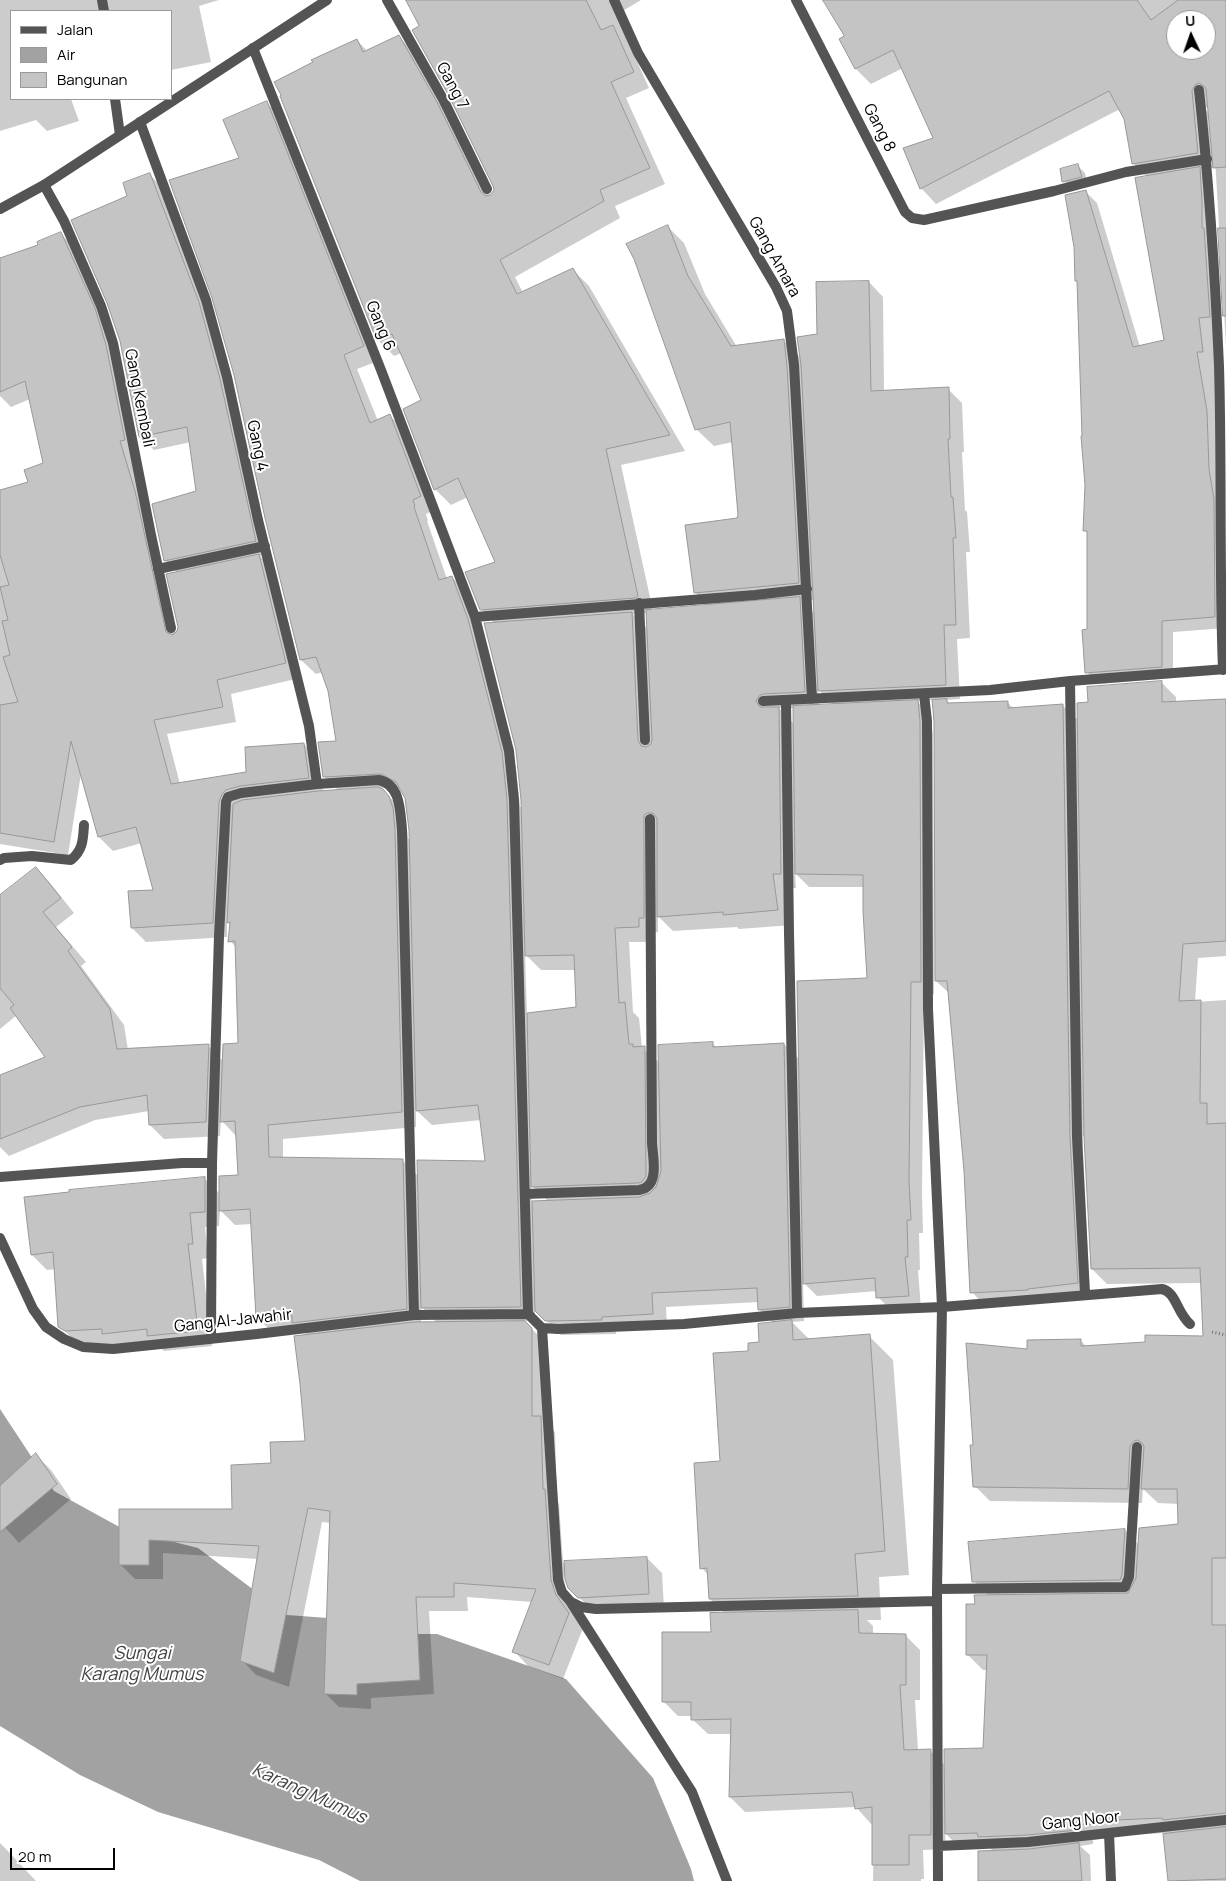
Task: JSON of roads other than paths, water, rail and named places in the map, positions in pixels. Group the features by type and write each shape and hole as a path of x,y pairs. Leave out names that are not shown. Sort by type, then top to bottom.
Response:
{"street":[{"path":"0,209 44,185 327,0"},
{"name":"Gang 7","path":"387,0 443,98 487,188"},
{"name":"Gang Amara","path":"614,0 638,53 776,287 787,311 794,365 812,699"},
{"name":"Gang 8","path":"796,0 905,212 912,218 924,220 966,212 1054,192 1133,170 1207,159"},
{"name":"Gang 6","path":"253,48 377,361 475,616 509,751 514,800 528,1314"},
{"path":"763,701 990,690 1070,680 1225,670 1221,608 1219,367 1207,159 1200,90"},
{"path":"115,100 120,135"},
{"name":"Gang 4","path":"140,122 206,300 227,377 265,546 309,726 316,784"},
{"name":"Gang Kembali","path":"44,185 67,229 101,306 113,343 171,628"},
{"path":"158,569 265,546"},
{"path":"475,616 754,595 807,589"},
{"path":"638,603 644,740"},
{"path":"1070,680 1077,1137 1085,1294"},
{"path":"924,694 928,721 928,1008 942,1307 936,1589 938,1881"},
{"path":"786,700 797,1313"},
{"path":"211,1339 212,1163 219,936 226,802 228,797 241,793 316,784 379,780 392,786 399,802 402,830 414,1315"},
{"path":"526,1194 639,1190 649,1186 652,1181 654,1166 652,1143 650,819"},
{"path":"0,860 32,856 71,860 83,846 84,825"},
{"path":"0,1177 182,1163 212,1163"},
{"name":"Gang Al-Jawahir","path":"0,1238 32,1310 46,1327 64,1339 83,1346 113,1349 414,1315 528,1314"},
{"path":"542,1328 684,1324 797,1313 942,1307 1085,1294 1166,1290 1173,1297 1183,1319 1190,1324"},
{"path":"528,1314 542,1328 558,1580 562,1592 570,1601 692,1792 727,1881"},
{"path":"936,1589 1124,1587 1129,1577 1137,1447"},
{"path":"570,1601 581,1607 596,1609 936,1601"},
{"name":"Gang Noor","path":"938,1846 1028,1842 1226,1820"},
{"path":"1109,1833 1111,1881"}],"water":[{"name":"Sungai Karang Mumus","path":"0,1409 54,1491 123,1529 198,1548 287,1615 328,1618 385,1634 437,1634 566,1679 653,1778 691,1869 694,1881 360,1881 319,1860 158,1812 80,1775 0,1726"}],"water label":[{"name":"Karang Mumus","path":"309,1794"}]}
